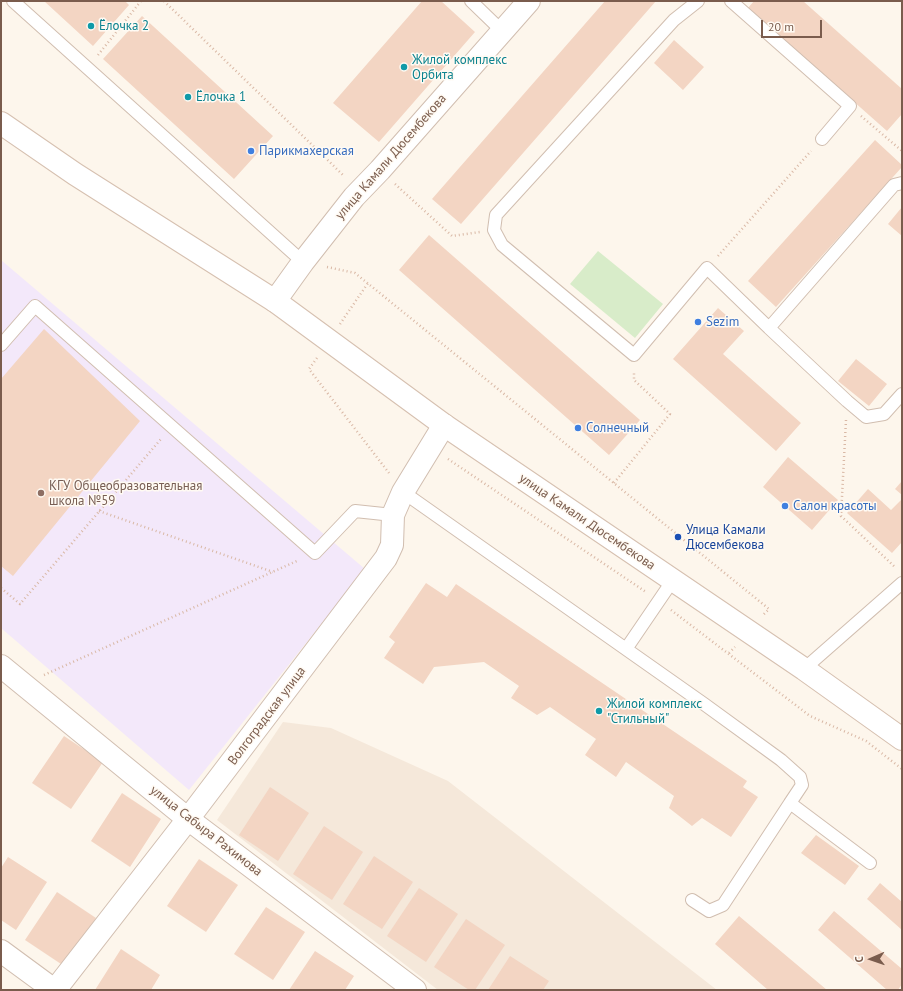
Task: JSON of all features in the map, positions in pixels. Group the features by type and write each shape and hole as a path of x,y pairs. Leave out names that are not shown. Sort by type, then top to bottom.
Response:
{"street":[{"name":"улица Камали Дюсембекова","path":"275,301 302,262 354,197 380,170 529,1"},
{"name":"улица Камали Дюсембекова","path":"1,123 75,174 275,301 444,424 804,669 902,739"},
{"name":"Волгоградская улица","path":"55,990 188,819 386,558 392,545 393,515 403,492 444,424"},
{"name":"улица Сабыра Рахимова","path":"1,666 188,819 415,990"},
{"path":"1,951 55,990"}],"lane":[{"path":"13,1 302,262"},
{"path":"471,1 502,31"},
{"path":"698,1 674,20 496,214 494,230 502,245 634,355 707,268 769,328 866,417 884,414 902,394"},
{"path":"731,1 850,106 822,139"},
{"path":"769,328 894,185 902,183"},
{"path":"1,345 35,306 315,553 356,511 393,515"},
{"path":"403,492 626,649 780,760 800,777 802,785 723,905 709,911 692,900"},
{"path":"626,649 673,580"},
{"path":"804,669 902,583"},
{"path":"790,803 870,862"}],"path":[{"path":"87,68 141,1"},
{"path":"164,1 360,191"},
{"path":"850,106 902,151"},
{"path":"707,268 822,139"},
{"path":"380,170 452,236 494,230"},
{"path":"302,262 355,273 769,609"},
{"path":"368,283 309,369 403,492"},
{"path":"614,483 670,414 634,380 634,355"},
{"path":"847,401 841,516 896,569"},
{"path":"1,588 20,604 172,426"},
{"path":"430,448 659,601 810,716 866,741 902,769"},
{"path":"99,511 273,572"},
{"path":"24,685 315,553"}],"shaded area":[{"path":"1,260 365,569 189,790 1,628"},
{"path":"283,722 331,728 448,781 717,990 438,990 217,820"}],"green space":[{"path":"598,251 663,304 635,338 570,284"}],"building":[{"name":"Ёлочка 2","path":"44,1 125,1 129,5 93,46"},
{"name":"Жилой комплекс Орбита","path":"422,1 441,1 475,32 379,142 333,103"},
{"path":"605,1 656,1 461,224 432,199"},
{"path":"754,1 803,1 902,89 902,114 887,131 748,8"},
{"name":"Ёлочка 1","path":"142,16 273,136 234,179 103,59"},
{"path":"674,40 704,67 683,90 654,63"},
{"path":"875,140 902,165 902,167 776,307 748,281"},
{"path":"902,207 902,236 888,224"},
{"path":"429,235 640,420 609,455 399,270"},
{"path":"718,308 744,331 723,354 801,423 776,451 673,359"},
{"name":"КГУ Общеобразовательная школа №59","path":"44,329 140,421 13,576 1,566 1,379"},
{"path":"856,359 887,384 869,406 838,381"},
{"path":"788,457 838,500 812,530 763,487"},
{"path":"902,481 902,495 895,489"},
{"path":"868,489 891,510 902,499 902,542 892,553 847,513"},
{"name":"Жилой комплекс \"Стильный\"","path":"426,583 447,597 456,584 747,781 743,787 758,797 731,837 702,818 692,826 669,808 674,796 626,762 616,777 585,755 596,739 550,707 537,715 511,698 519,686 484,662 434,667 423,684 384,658 395,642 389,637"},
{"path":"64,736 103,762 71,809 32,783"},
{"path":"270,787 309,813 278,861 239,835"},
{"path":"122,793 161,819 130,867 91,841"},
{"path":"324,826 363,852 332,900 293,874"},
{"path":"816,835 859,866 845,885 801,853"},
{"path":"374,856 413,882 382,929 343,904"},
{"path":"8,857 47,882 16,930 1,920 1,868"},
{"path":"199,859 238,885 206,932 167,906"},
{"path":"880,883 902,902 902,930 867,899"},
{"path":"419,888 458,914 426,962 387,936"},
{"path":"57,892 96,918 64,966 25,940"},
{"path":"266,907 305,932 273,980 234,954"},
{"path":"834,911 902,969 902,984 898,990 887,990 818,930"},
{"path":"739,916 827,990 768,990 715,944"},
{"path":"466,919 505,945 475,990 469,990 434,967"},
{"path":"121,949 160,975 151,990 95,990"},
{"path":"315,951 354,976 345,990 289,990"},
{"path":"510,956 549,981 543,990 488,990"}],"place":[{"name":"Ёлочка 2","path":"91,26"},
{"name":"Жилой комплекс Орбита","path":"404,67"},
{"name":"Ёлочка 1","path":"188,97"},
{"name":"Парикмахерская","path":"251,151"},
{"name":"Sezim","path":"698,322"},
{"name":"Солнечный","path":"578,428"},
{"name":"КГУ Общеобразовательная школа №59","path":"41,493"},
{"name":"Салон красоты","path":"785,506"},
{"name":"Улица Камали Дюсембекова","path":"678,537"},
{"name":"Жилой комплекс \"Стильный\"","path":"599,711"}]}
